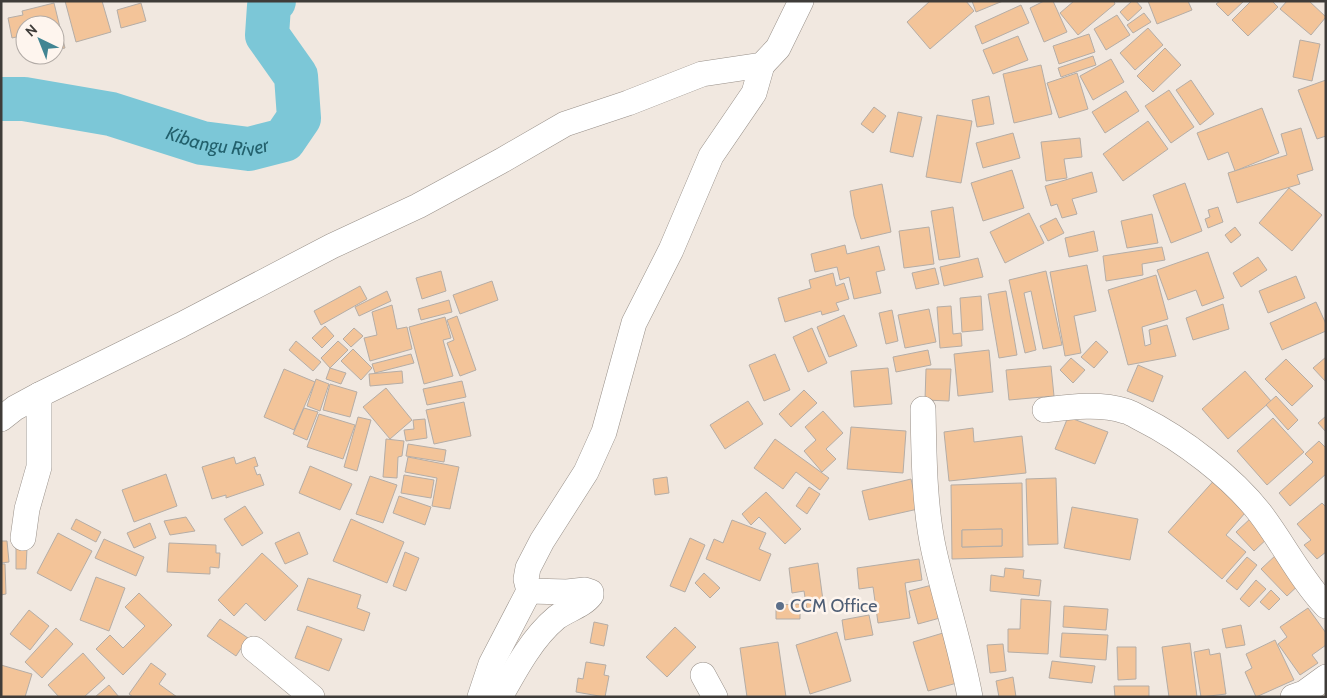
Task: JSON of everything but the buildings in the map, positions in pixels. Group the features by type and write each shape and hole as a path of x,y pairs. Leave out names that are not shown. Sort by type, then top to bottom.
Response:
{"street":[{"path":"480,697 491,664 529,591 526,579 528,568 542,541 586,472 604,432 634,323 671,250 710,156 754,93 762,65 778,48 801,1"},
{"path":"1,418 39,395 182,325 332,246 418,206 564,124 628,103 702,74 762,65"},
{"path":"23,538 27,509 39,467 39,395"},
{"path":"1045,410 1100,407 1125,411 1157,427 1180,443 1223,474 1254,507 1306,583 1326,606"},
{"path":"923,409 925,472 934,550 964,662 970,697"},
{"path":"500,697 513,673 554,619 585,601 591,595 591,592 585,590 567,592 529,591"},
{"path":"254,649 312,697"},
{"path":"703,674 715,697"},
{"path":"1293,697 1304,693 1326,677"}],"waterway":[{"name":"Kibangu River","path":"1,99 24,99 111,114 202,143 249,149 284,140 299,118 296,76 267,35 269,6 274,1"}],"place":[{"name":"CCM Office","path":"780,606"}]}
